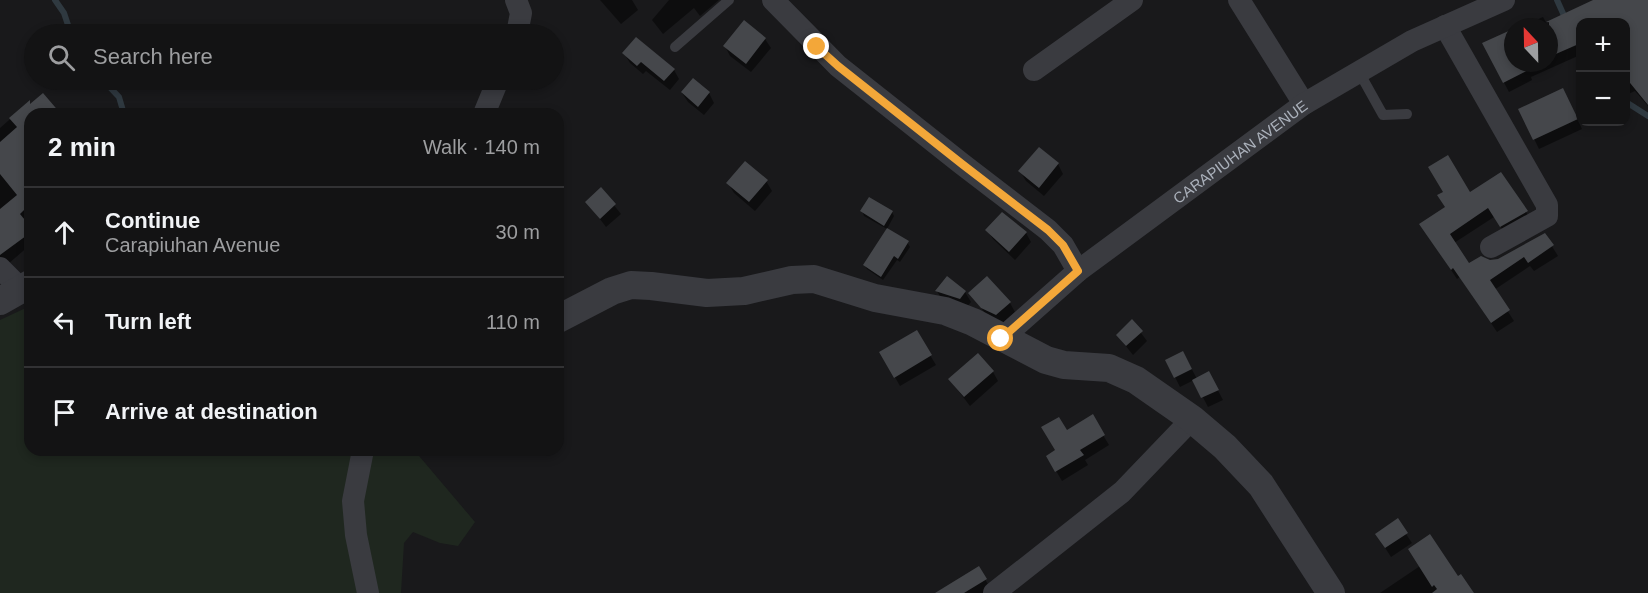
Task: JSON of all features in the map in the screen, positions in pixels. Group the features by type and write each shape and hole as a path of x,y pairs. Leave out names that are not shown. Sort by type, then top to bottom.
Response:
{"street":[{"path":"516,0 521,13 519,24"},
{"path":"773,0 838,66 1048,230 1063,245 1078,271"},
{"path":"1034,70 1132,0"},
{"path":"1239,0 1304,104"},
{"name":"CARAPIUHAN AVENUE","path":"1001,339 1078,271 1304,104 1412,41 1504,0"},
{"path":"1445,26 1547,204 1547,216 1491,247"},
{"path":"486,108 494,90"},
{"path":"0,268 17,291"},
{"path":"564,317 612,291 631,285 707,293 744,291 792,280 814,279 875,298 945,311 974,322 1001,339 1046,360 1064,365 1109,368 1136,380 1192,419 1225,447 1260,485 1330,593"},
{"path":"994,593 1122,492 1192,419"},
{"path":"362,456 353,501 356,535 368,593"}],"lane":[{"path":"675,47 729,0"},
{"path":"1359,72 1383,115 1407,114"}],"shaded area":[{"path":"24,309 24,456 419,456 475,522 458,546 440,543 413,532 404,543 401,593 0,593 0,320"}],"building":[{"path":"1593,0 1648,0 1648,105 1630,83 1630,18 1576,18 1576,45 1558,53 1558,18 1555,18"},
{"path":"744,20 766,38 746,64 723,46"},
{"path":"1504,33 1504,72 1524,72 1503,83 1482,43"},
{"path":"636,37 675,69 664,81 641,62 637,66 622,53"},
{"path":"693,78 710,92 698,107 681,92"},
{"path":"1563,88 1576,115 1576,120 1533,140 1518,109"},
{"path":"43,93 56,108 24,108 24,210 20,214 24,219 24,237 0,255 0,209 17,195 0,174 0,142 17,127 9,118 30,100 30,104"},
{"path":"1039,147 1059,163 1039,188 1018,171"},
{"path":"1448,155 1470,192 1501,172 1528,211 1500,227 1488,208 1450,234 1469,263 1481,256 1490,260 1498,259 1545,233 1554,245 1528,263 1524,257 1490,280 1510,310 1491,323 1419,224 1445,207 1437,195 1443,192 1428,167"},
{"path":"745,161 768,180 749,202 726,183"},
{"path":"601,187 616,204 600,219 585,202"},
{"path":"869,197 893,211 884,226 860,211"},
{"path":"1002,212 1027,232 1009,252 985,230"},
{"path":"887,228 909,241 898,259 894,256 881,277 863,265"},
{"path":"947,276 966,291 960,299 935,291"},
{"path":"987,276 1011,302 996,315 981,308 968,293"},
{"path":"1132,319 1143,331 1126,346 1116,335"},
{"path":"917,330 932,355 894,378 879,352"},
{"path":"1183,351 1192,369 1174,378 1165,360"},
{"path":"978,353 994,371 964,397 948,379"},
{"path":"1209,371 1219,390 1201,398 1192,380"},
{"path":"1093,414 1105,435 1080,450 1084,455 1055,472 1046,456 1055,450 1041,427 1059,417 1067,430"},
{"path":"1398,518 1408,533 1385,548 1375,534"},
{"path":"1430,534 1458,576 1461,574 1474,593 1432,593 1437,589 1434,585 1432,587 1408,549"},
{"path":"979,566 987,579 964,593 935,593"}],"waterway":[{"path":"55,0 64,13 68,24"},
{"path":"1557,0 1566,20"},
{"path":"112,90 119,97 122,108"},
{"path":"1630,105 1648,116"}],"route":[{"path":"817,47 838,66 1048,230 1063,245 1078,271 1001,339"}]}
